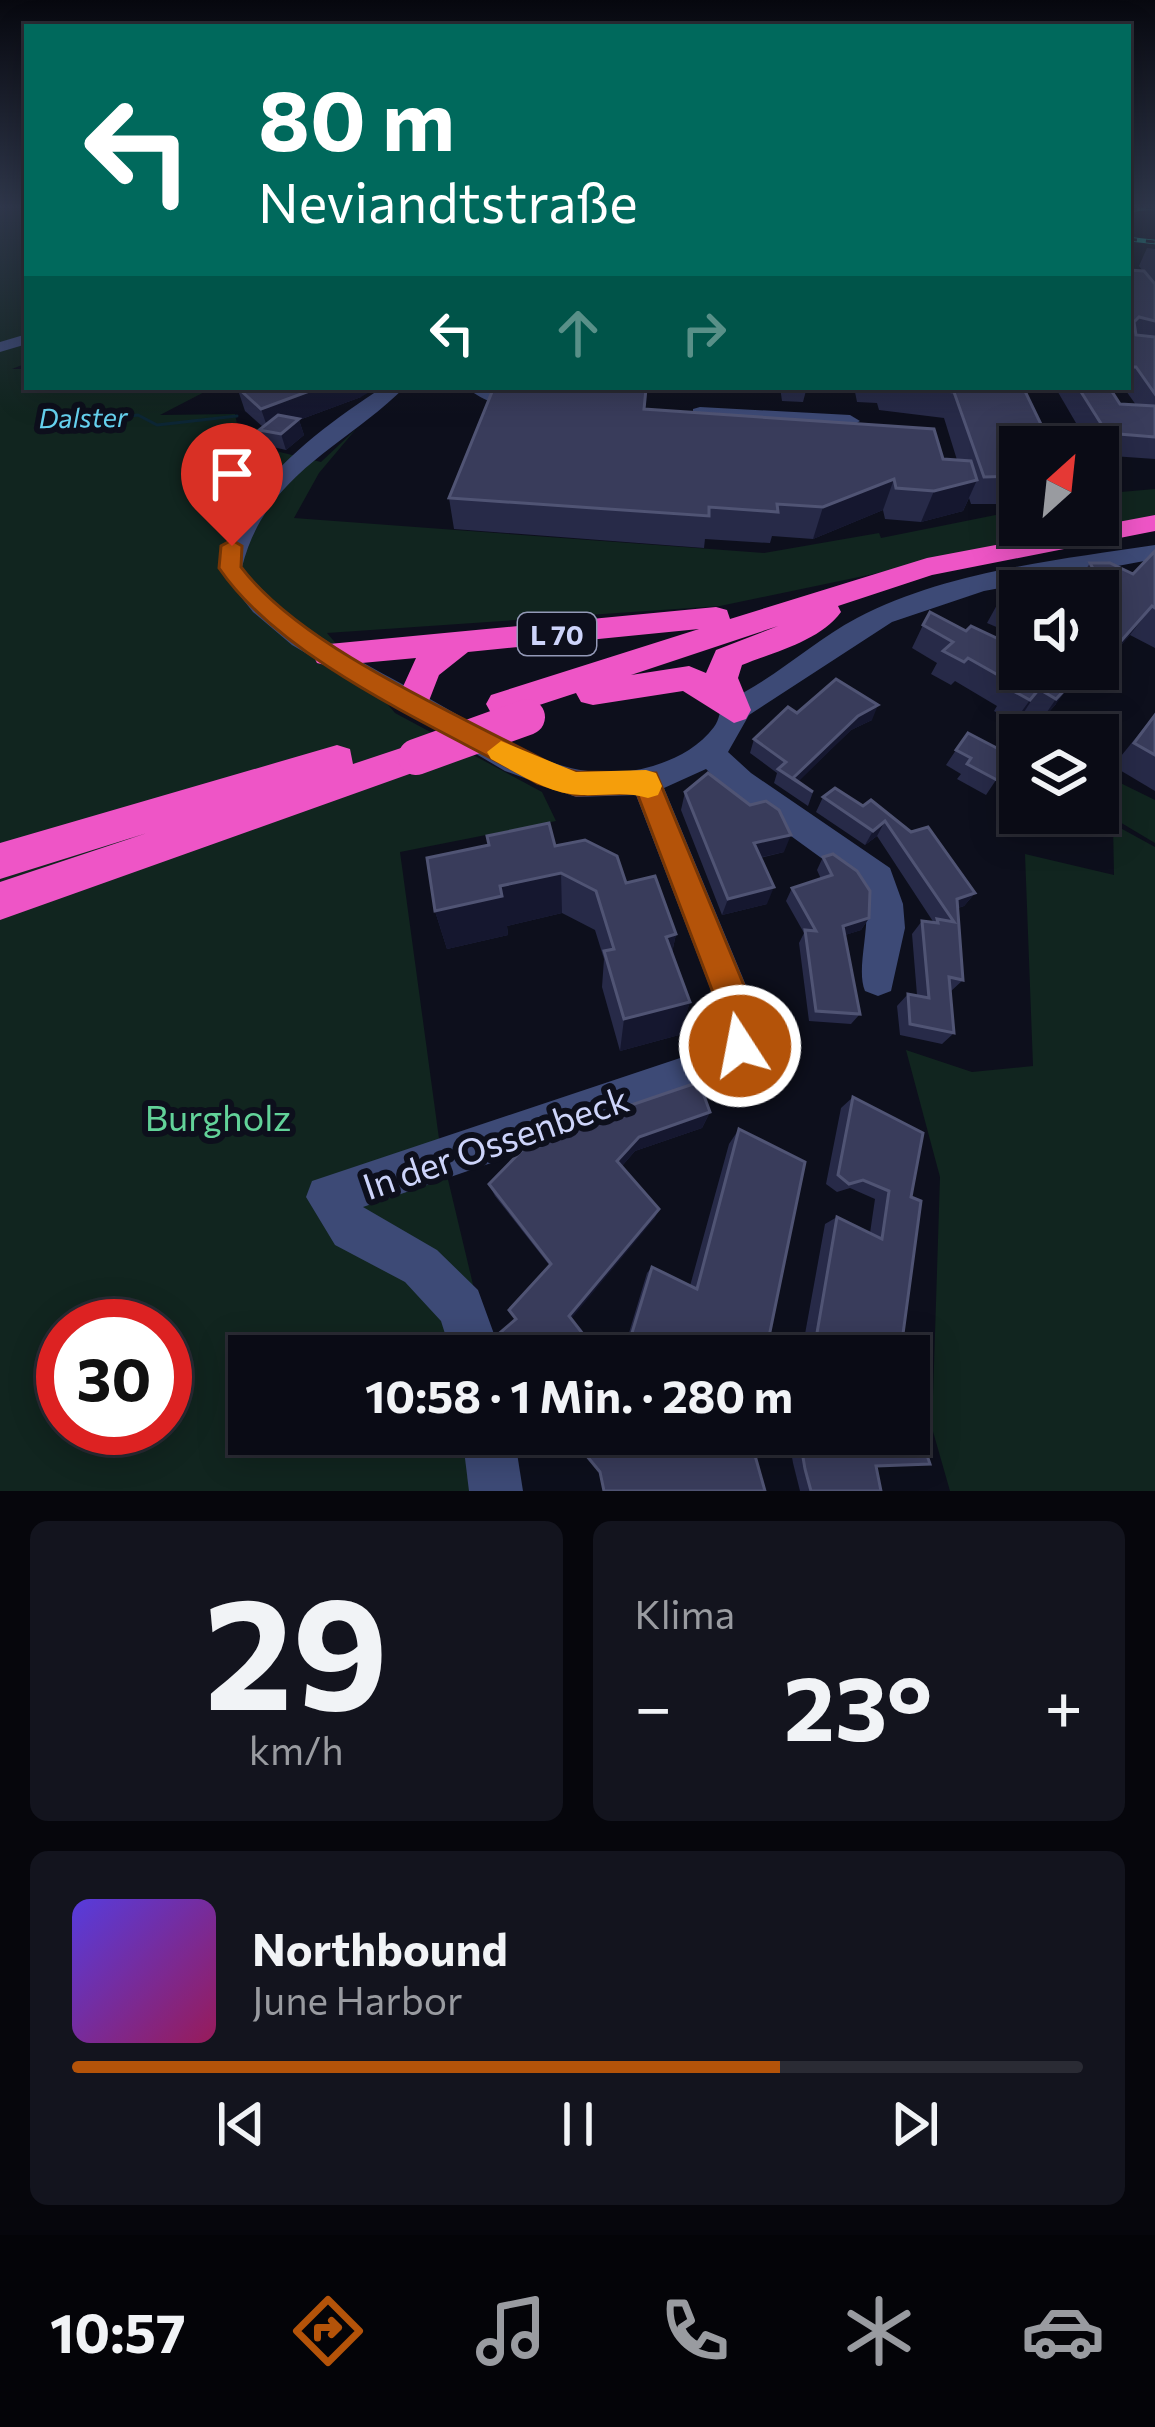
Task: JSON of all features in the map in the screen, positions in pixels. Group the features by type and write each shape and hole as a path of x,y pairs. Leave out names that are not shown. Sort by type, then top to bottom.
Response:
{"highway":[{"name":"L 70","path":"0,901 786,609 927,567 1155,523"},
{"name":"L 70","path":"515,711 592,693 832,608 937,577 1155,534"},
{"path":"734,710 721,677 728,658 789,634 832,608"},
{"name":"L 70","path":"320,650 456,645 786,609"},
{"path":"413,703 424,669 456,645"},
{"path":"592,693 689,679 734,710"},
{"name":"L 70","path":"0,861 404,749"}],"street":[{"path":"393,390 278,485 242,525 232,546 230,568 245,589 320,650 547,776 576,784 646,782 707,752 732,726 734,710 767,697 882,617 982,584 1155,552"},
{"path":"482,390 508,401 554,404"},
{"path":"682,412 850,421"},
{"path":"707,752 740,782 878,879 886,897 889,936 878,978"},
{"name":"In der Ossenbeck","path":"470,1335 461,1306 422,1266 351,1228 328,1197 716,1066 740,1046 742,1024 646,782"},
{"path":"491,1455 496,1491"}],"green space":[{"name":"Burgholz","path":"0,276 24,276 24,364 12,369 24,369 24,390 208,390 160,415 235,414 237,424 258,429 243,443 321,462 356,429 319,473 294,518 764,553 879,533 881,538 999,514 999,546 1007,546 720,606 327,633 395,713 542,792 556,821 400,852 440,1146 485,1335 228,1335 228,1455 513,1455 522,1491 0,1491"},
{"name":"Burgholz","path":"1155,489 1155,515 1119,523 1119,492"},
{"path":"1119,782 1155,800 1155,843 1119,822"},
{"path":"1119,827 1155,847 1155,1491 950,1491 932,1428 940,1177 906,1050 972,1072 1033,1066 1025,854 1114,875 1113,834 1119,834"}],"building":[{"path":"1131,276 1148,276 1155,284 1155,321 1139,317 1134,322 1136,335 1155,337 1155,394 1136,367 1131,367"},
{"path":"240,390 312,390 261,409"},
{"path":"493,390 646,390 644,409 934,429 943,459 971,461 977,480 934,491 896,488 894,479 823,507 777,504 778,512 709,507 709,516 449,498"},
{"path":"939,390 1024,390 1042,426 999,426 999,477 984,477 954,392"},
{"path":"1080,390 1111,390 1120,404 1155,406 1155,437 1119,434 1119,426 1103,426"},
{"path":"278,415 299,419 281,434 259,430"},
{"path":"1155,551 1155,608 1119,643 1119,570 1094,570 1090,563 1110,563 1133,574"},
{"path":"930,612 966,631 971,626 999,639 999,676 968,658 964,662 943,651 953,642 923,625"},
{"path":"836,679 878,705 858,716 793,778 813,792 778,769 786,762 754,739 788,707 797,713"},
{"path":"1012,690 1038,690 1030,700"},
{"path":"1041,690 1064,690 1056,699"},
{"path":"1155,715 1155,755 1134,743"},
{"path":"968,733 999,749 997,780 967,764 971,758 956,750"},
{"path":"708,773 750,805 766,801 779,810 791,835 754,843 774,887 728,899 685,792"},
{"path":"835,788 863,806 871,800 911,832 928,827 975,893 957,899 963,980 949,977 954,1033 910,1024 908,994 929,998 922,921 954,922 885,821 873,831 823,797"},
{"path":"549,823 555,846 585,840 617,856 626,883 655,876 676,934 666,937 690,1002 624,1019 604,951 614,949 596,891 561,873 500,886 502,896 435,911 427,858 489,845 487,836"},
{"path":"833,854 857,871 870,891 869,918 843,926 860,1014 816,1011 805,930 816,931 792,888 832,875 823,857"},
{"path":"699,1082 710,1112 639,1137 617,1161 659,1209 569,1316 584,1335 497,1335 516,1319 509,1310 551,1264 489,1184 534,1138"},
{"path":"853,1097 923,1133 911,1197 921,1201 903,1335 817,1335 837,1217 882,1239 889,1191 863,1180 849,1184 838,1175"},
{"path":"739,1129 805,1162 769,1335 631,1335 652,1267 697,1289"},
{"path":"586,1455 755,1455 765,1491 604,1491 600,1472"},
{"path":"803,1455 927,1455 930,1464 876,1466 881,1491 811,1491"}],"waterway":[{"name":"Dalster","path":"121,417 138,415 157,425 237,416"},
{"name":"Dalster","path":"67,420 96,420"}],"slow traffic":[{"path":"501,752 547,776 576,784 646,782 648,786"}],"route":[{"path":"232,546 230,568 245,589 310,645 547,776 576,784 646,782 742,1024 740,1046"}]}
